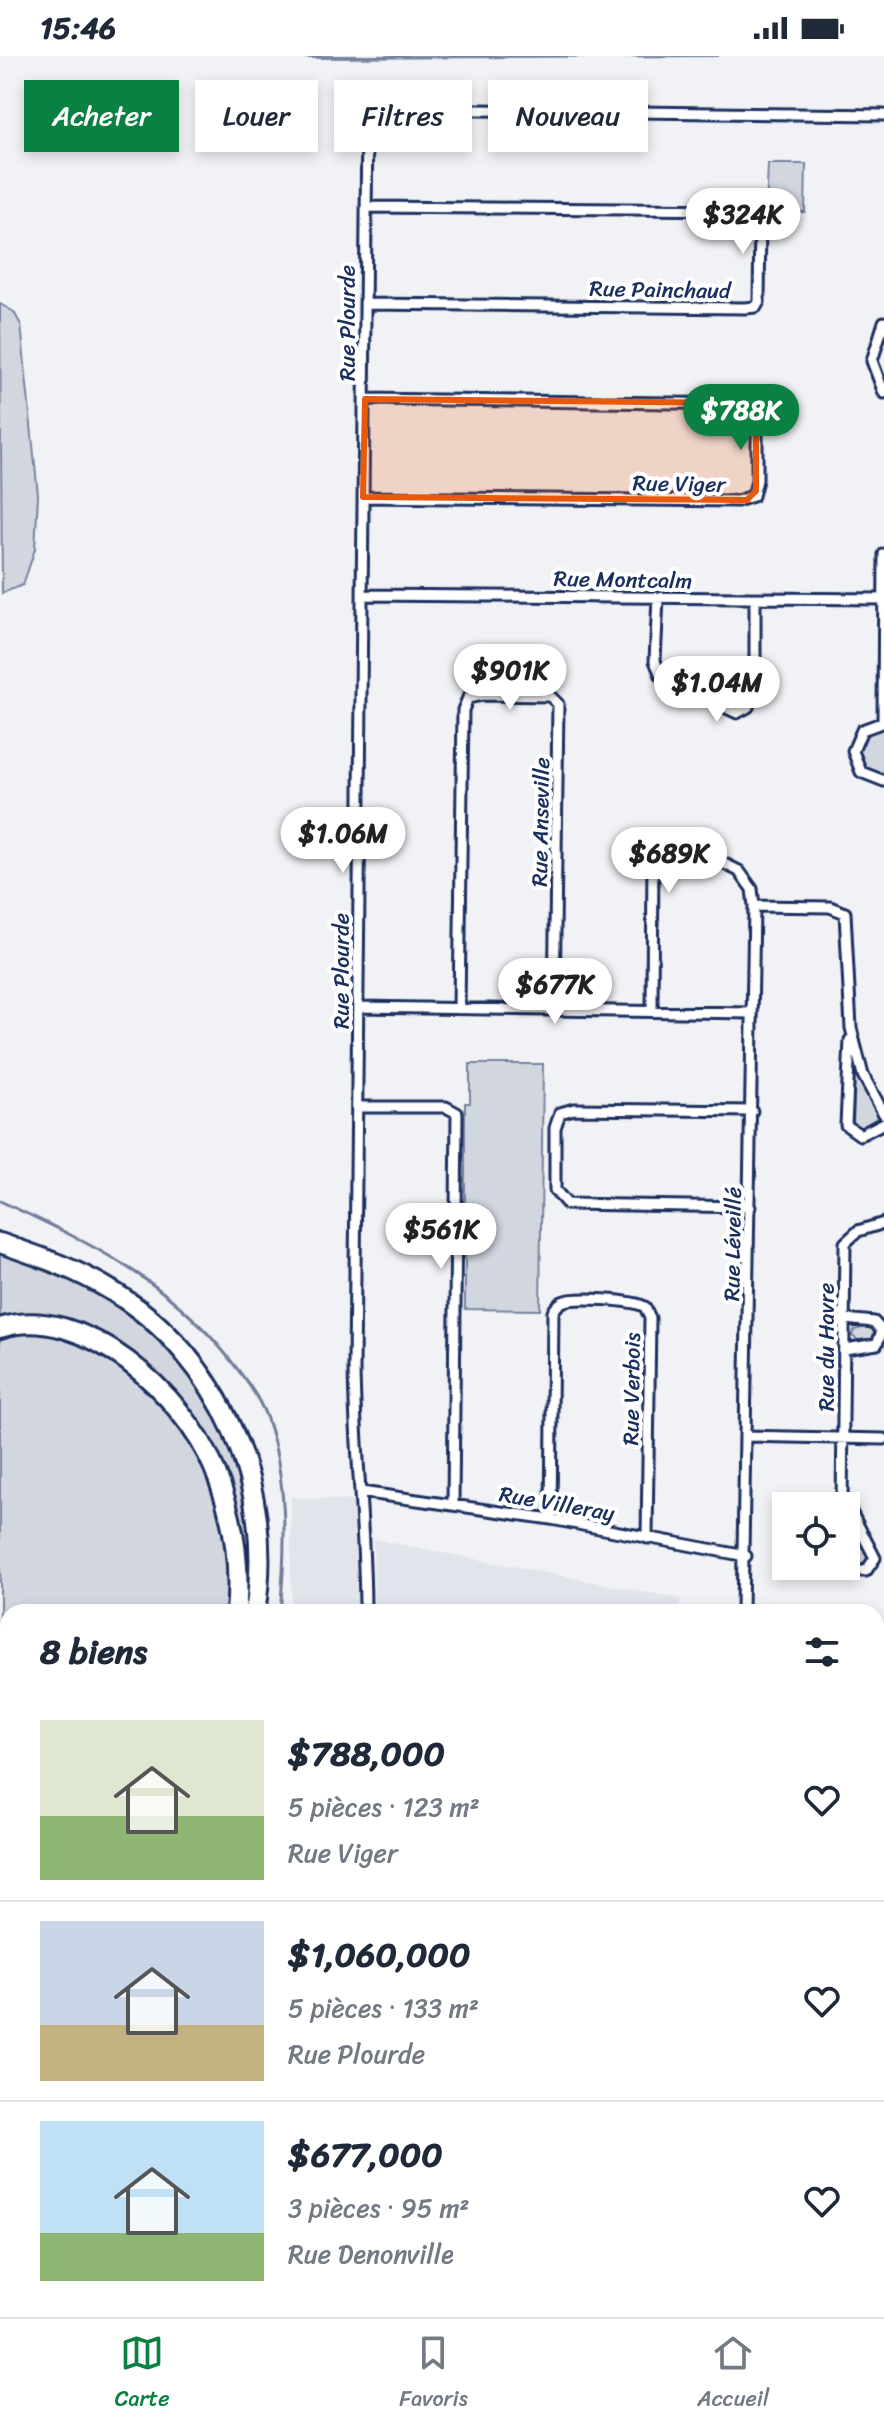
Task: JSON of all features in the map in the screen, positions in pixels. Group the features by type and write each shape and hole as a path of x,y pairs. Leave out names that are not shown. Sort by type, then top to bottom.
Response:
{"highway":[{"path":"0,1243 80,1273 114,1292 157,1323 204,1377 238,1442 254,1496 259,1557 256,1604"},
{"path":"0,1328 35,1323 77,1332 130,1364 173,1405 213,1467 229,1514 238,1575 236,1604"}],"street":[{"name":"Rue Plourde","path":"365,1604 361,1492 355,1446 366,137 372,115 393,109 884,115"},
{"name":"Rue Painchaud","path":"365,304 756,307 759,302 760,220 749,210 366,207"},
{"path":"884,322 872,357 884,393"},
{"name":"Rue Viger","path":"363,497 737,501 753,496 757,480 757,418 756,411 748,404 365,399"},
{"path":"884,554 884,722 862,730 853,755 864,775 884,781"},
{"name":"Rue Montcalm","path":"362,595 884,599"},
{"path":"658,598 655,661 662,678 737,713 748,707 755,689 755,599"},
{"name":"Rue Anseville","path":"459,1009 463,710 468,698 482,695 550,696 558,704 554,1010"},
{"name":"Rue Léveillé","path":"652,1011 655,840 668,836 746,877 754,906 746,1556 743,1604"},
{"path":"754,906 830,907 845,913 851,1028 846,1125 854,1134 860,1135 884,1123"},
{"path":"358,1007 752,1013"},
{"path":"851,1028 863,1075 884,1114"},
{"path":"358,1107 446,1107 457,1113 453,1503"},
{"path":"750,1207 567,1204 555,1190 555,1128 560,1113 574,1109 752,1111"},
{"name":"Rue du Havre","path":"843,1492 845,1243 858,1231 884,1223"},
{"name":"Rue Verbois","path":"551,1519 553,1312 558,1305 568,1301 631,1302 645,1307 650,1318 647,1538"},
{"path":"845,1319 874,1322 882,1331 877,1344 845,1349"},
{"path":"747,1436 884,1439"},
{"name":"Rue Villeray","path":"361,1492 551,1519 746,1556"},
{"name":"Rue du Havre","path":"860,1532 875,1558 866,1571 860,1571"}],"highlighted area":[{"path":"365,399 740,403 756,411 756,491 747,500 363,497"}],"shaded area":[{"path":"304,56 719,56 304,58"},
{"path":"768,164 806,164 805,212 766,212"},
{"path":"0,304 14,312 21,325 38,495 35,549 23,585 2,593"},
{"path":"884,728 884,776 866,769 859,749 868,733"},
{"path":"470,1064 543,1064 540,1310 465,1309 465,1103 470,1103"},
{"path":"855,1071 878,1117 859,1129 853,1124"},
{"path":"0,1248 47,1265 117,1300 182,1360 230,1438 253,1523 251,1604 242,1604 210,1451 102,1339 0,1322"},
{"path":"866,1327 874,1330 873,1339 860,1341 852,1336 854,1330"},
{"path":"25,1330 68,1336 128,1370 153,1393 194,1448 221,1508 229,1547 230,1604 0,1604 0,1336"},
{"path":"291,1497 353,1501 358,1604 291,1604"},
{"path":"373,1539 681,1599 680,1604 374,1604"},
{"path":"860,1541 868,1553 867,1561 860,1566"}],"waterway":[{"path":"0,1201 95,1248 152,1284 204,1329 250,1386 267,1419 279,1466 284,1515 280,1604"}]}
